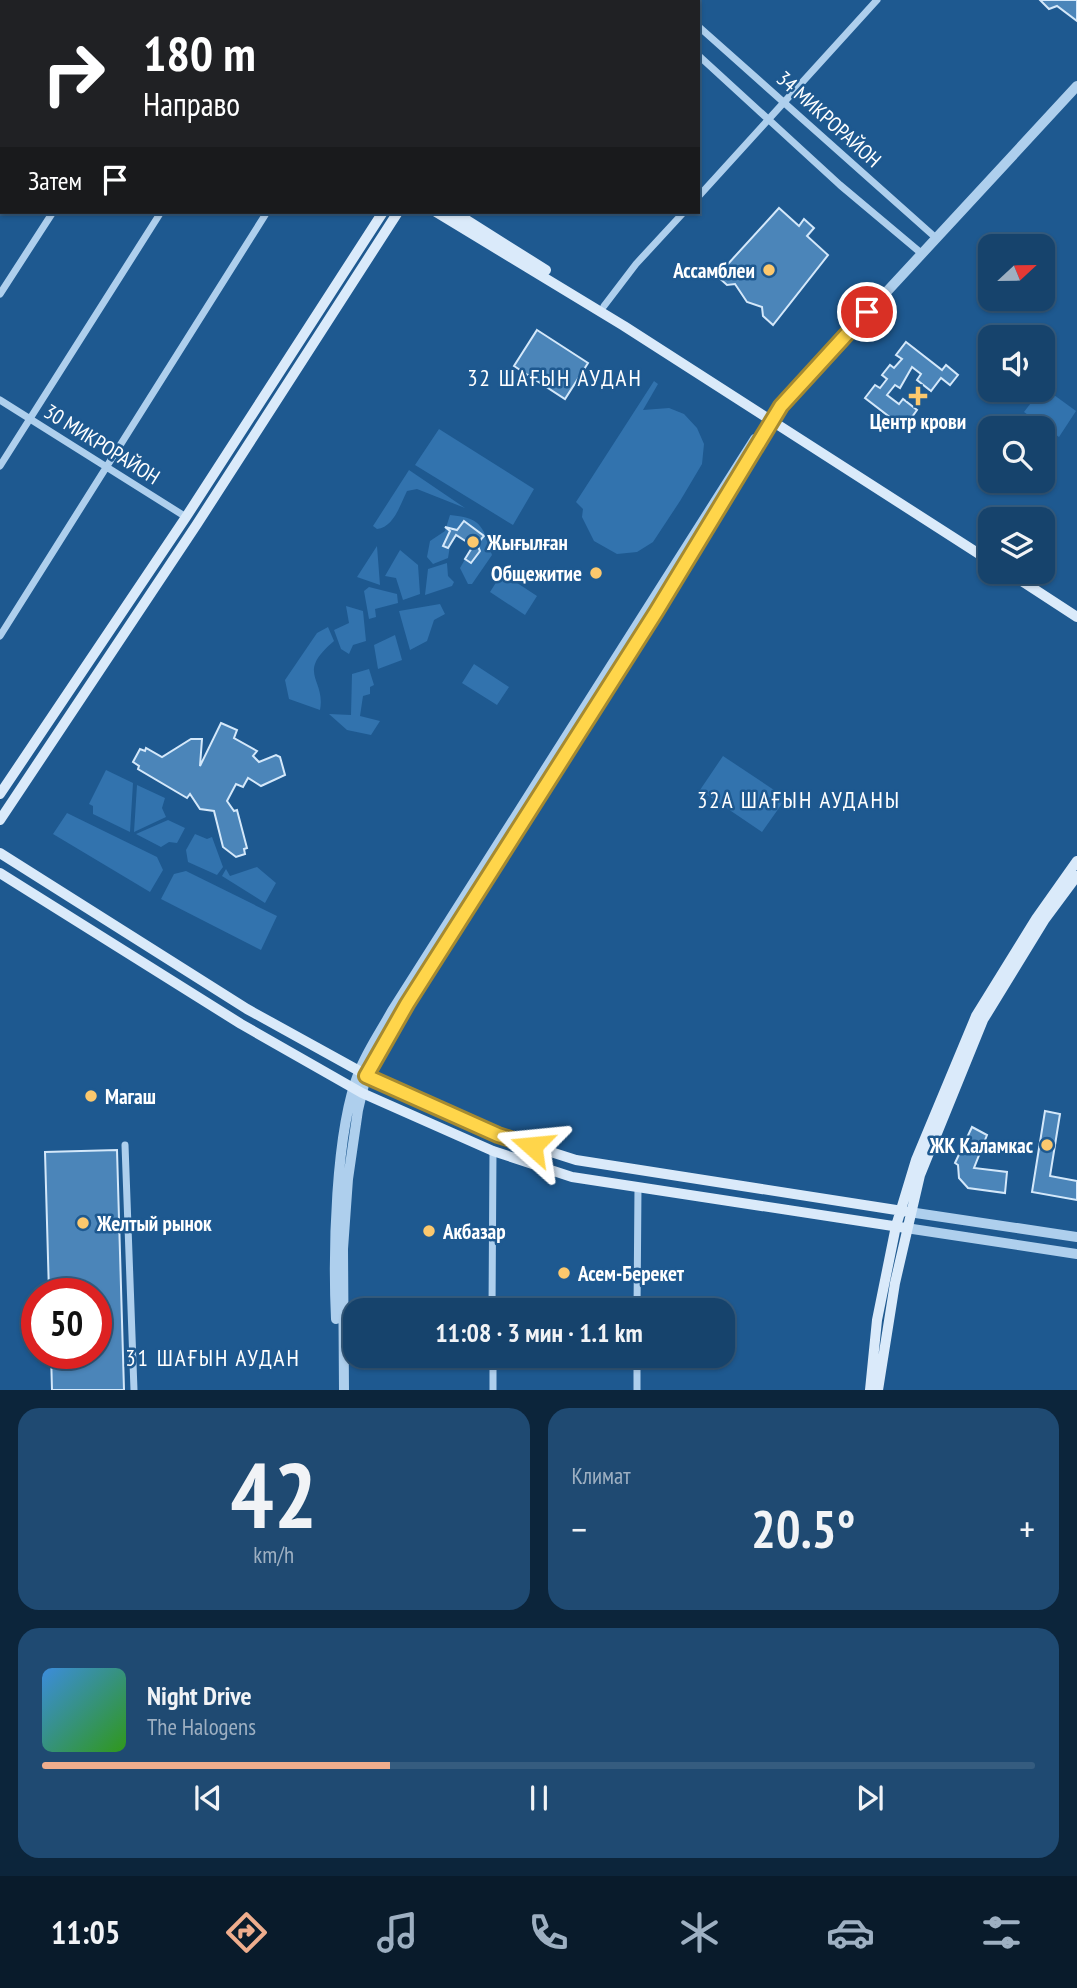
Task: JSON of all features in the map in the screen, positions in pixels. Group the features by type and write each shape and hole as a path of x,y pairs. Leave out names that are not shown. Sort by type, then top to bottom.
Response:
{"main road":[{"path":"0,794 186,517 382,214"},
{"path":"0,820 197,524 397,214"},
{"path":"439,214 774,415"},
{"path":"457,214 774,415 978,550"},
{"path":"1026,584 1077,617"},
{"path":"1035,584 1077,611"},
{"path":"0,853 244,1007 363,1074 498,1135 576,1160 905,1211"},
{"path":"870,1390 877,1320 916,1160 973,1023 1036,919 1077,861"},
{"path":"0,873 241,1024 358,1090 493,1151 572,1177 901,1227"},
{"path":"905,1211 983,1020 1043,923 1077,876"},
{"path":"493,1151 498,1135"},
{"path":"878,1390 901,1227"}],"street":[{"path":"700,195 877,0"},
{"name":"34 МИКРОРАЙОН","path":"700,28 936,238"},
{"path":"700,57 840,185 921,253"},
{"path":"338,1390 334,1272 342,1156 363,1074 774,415 1077,86"},
{"path":"0,294 52,214"},
{"path":"0,466 160,214"},
{"path":"0,636 266,214"},
{"path":"604,306 636,264 682,214"},
{"name":"30 МИКРОРАЙОН","path":"0,400 186,517"},
{"path":"345,1390 342,1249 358,1090"},
{"path":"125,1146 134,1390"},
{"path":"492,1298 493,1151"},
{"path":"637,1298 638,1187"},
{"path":"905,1211 1077,1237"},
{"path":"901,1227 1077,1254"},
{"path":"493,1368 493,1390"},
{"path":"637,1368 637,1390"}],"shaded area":[{"path":"654,381 658,384 643,410 669,408 684,414 697,428 704,444 702,464 653,542 637,552 617,554 594,541 582,517 583,509 576,502"},
{"path":"1055,396 1076,411 1059,437 1055,434 1055,416 1030,416 1024,412 1032,402 1055,402"},
{"path":"439,429 534,489 513,525 415,465"},
{"path":"409,470 465,508 417,489 407,491 392,520 377,529 373,526"},
{"path":"450,515 476,522 484,532 492,555 472,584 468,584 460,568 472,547 458,536 451,540 448,558 433,564 427,557 430,541 445,531"},
{"path":"377,546 380,585 357,577"},
{"path":"400,550 418,565 420,594 403,600 396,578 385,576"},
{"path":"447,563 448,576 454,582 452,586 425,595 428,569"},
{"path":"502,573 537,596 525,615 490,592"},
{"path":"369,587 397,594 398,603 375,609 376,617 369,619 364,591"},
{"path":"440,604 445,614 434,620 427,641 410,650 399,611"},
{"path":"346,606 363,611 366,641 353,645 349,654 341,649 334,630 349,623"},
{"path":"328,627 334,641 322,652 314,669 321,699 320,710 289,699 285,680 317,633"},
{"path":"395,635 402,660 378,669 374,645"},
{"path":"474,664 509,687 497,705 462,683"},
{"path":"369,669 374,685 370,687 370,694 363,696 360,716 380,721 371,735 347,730 329,714 351,715 352,674"},
{"path":"723,756 786,798 762,832 700,790"},
{"path":"106,770 133,783 130,832 93,814 93,806 89,804"},
{"path":"137,785 165,798 162,808 166,817 134,832"},
{"path":"67,813 157,857 163,870 150,892 53,834"},
{"path":"168,820 185,828 177,843 169,842 161,847 136,834"},
{"path":"195,834 207,839 212,837 223,867 217,875 188,862 186,850"},
{"path":"257,867 276,883 265,903 222,876 226,869 230,876"},
{"path":"186,871 277,916 261,950 161,899 174,874"}],"building":[{"path":"1040,0 1077,0 1077,21 1057,6 1049,9"},
{"name":"Ассамблеи","path":"779,208 799,226 804,219 814,228 807,236 828,255 773,325 763,316 762,307 747,302 735,284 727,285 717,276"},
{"path":"537,330 588,363 565,399 514,366"},
{"path":"906,342 942,370 946,365 958,375 950,385 941,378 931,391 917,380 921,374 912,367 900,388 895,385 887,395 899,404 903,399 917,410 904,428 865,398 875,385 880,388 887,379 882,375 890,365 894,368 902,359 896,355"},
{"name":"Жығылған","path":"464,521 484,536 477,544 480,551 471,563 465,559 473,546 456,535 448,548 443,546 450,531 445,527 457,530"},
{"path":"221,723 237,730 234,738 257,751 253,756 259,762 276,755 280,757 285,775 261,786 248,778 243,787 236,784 227,801 234,811 237,810 247,848 244,849 245,854 236,857 223,847 214,811 200,809 190,794 187,798 138,769 139,766 133,762 140,749 145,751 146,748 162,757 191,739 202,739 200,766"},
{"name":"ЖК Каламкас","path":"1045,1111 1060,1114 1050,1176 1077,1181 1077,1200 1032,1192"},
{"path":"972,1127 987,1135 974,1168 1007,1172 1005,1193 968,1188 959,1178 958,1165 955,1163"},
{"name":"Желтый рынок","path":"117,1150 124,1390 52,1390 51,1369 112,1369 112,1278 49,1278 45,1152"}],"place":[{"name":"Ассамблеи","path":"769,270"},
{"name":"Центр крови","path":"918,396"},
{"name":"Жығылған","path":"473,542"},
{"name":"Общежитие","path":"596,573"},
{"name":"Магаш","path":"91,1096"},
{"name":"ЖК Каламкас","path":"1047,1145"},
{"name":"Желтый рынок","path":"83,1223"},
{"name":"Акбазар","path":"429,1231"},
{"name":"Асем-Берекет","path":"564,1273"}],"district":[{"name":"32 ШАҒЫН АУДАН","path":"555,377"},
{"name":"32А ШАҒЫН АУДАНЫ","path":"799,799"},
{"name":"31 ШАҒЫН АУДАН","path":"213,1357"}],"route":[{"path":"532,1146 498,1135 366,1076 407,1004 656,612 781,406 867,312"}]}
